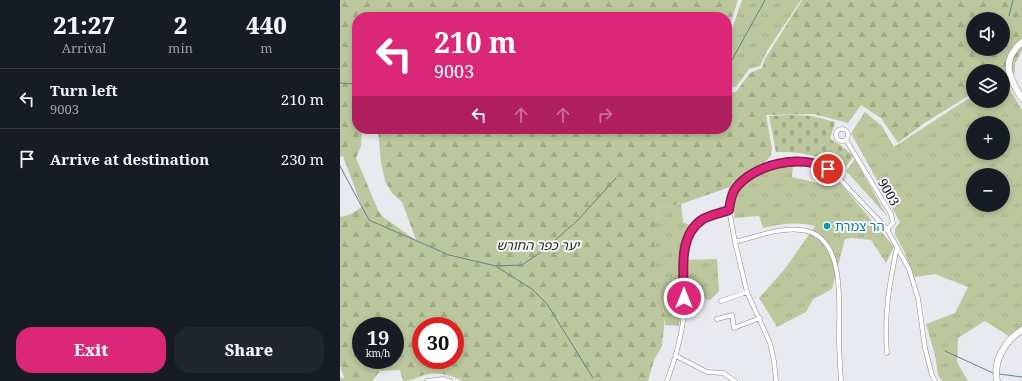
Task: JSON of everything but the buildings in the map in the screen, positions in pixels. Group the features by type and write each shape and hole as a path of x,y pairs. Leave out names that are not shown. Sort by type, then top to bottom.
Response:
{"street":[{"path":"1022,42 1010,56 1009,65 1011,80 1022,99"},
{"name":"9003","path":"776,381 770,343 748,292 735,242 729,210 734,191 745,178 776,164 806,162 822,165 835,174 887,229 893,223 891,214 846,140"},
{"path":"667,381 676,356 684,312 684,245 694,228 703,219 729,210"},
{"path":"887,229 909,269 918,298 925,348 935,381"},
{"path":"735,242 774,232 801,230 814,234 825,242 834,260 840,291 839,336 841,381"},
{"path":"888,353 885,324 890,279 897,247"},
{"path":"720,301 748,292"},
{"path":"717,319 732,315 734,328 760,318"},
{"path":"997,381 996,373 1001,353 1016,334 1022,330"},
{"path":"676,356 706,372 723,373 735,381"},
{"path":"428,381 443,379 450,381"}],"green space":[{"name":"יער כפר החורש","path":"340,0 738,0 732,19 732,12 352,12 352,134 362,134 361,146 356,158 378,210 383,217 416,240 402,202 392,193 385,181 381,163 378,134 732,134 732,92 736,92 750,73 762,68 765,59 802,0 1022,0 1022,50 1015,64 1015,73 1010,75 1010,64 966,64 966,97 923,124 898,143 881,118 861,105 848,123 814,114 766,115 772,149 771,156 765,162 748,172 733,186 681,204 658,208 655,232 654,276 665,317 662,346 654,360 648,381 463,381 449,375 434,373 403,381 400,370 380,371 372,381 340,381 340,378 344,378 340,365 340,215 341,217 351,214 362,207 343,156 340,157"},
{"path":"742,0 801,0 767,51 760,66 749,69 736,87 732,87 732,29"},
{"path":"1010,90 1022,110 1022,326 1009,336 985,321 958,338 957,362 968,381 942,381 938,375 935,355 926,324 955,313 968,287 935,274 914,277 904,251 895,235 895,229 900,222 851,133 865,112 882,126 894,147 966,100 966,108 1010,108"},
{"path":"769,116 812,116 835,122 830,139 854,156 844,169 819,157 811,155 776,152"},
{"path":"855,159 887,216 846,171"},
{"path":"793,165 792,177 818,183 823,172 842,185 894,247 886,263 871,240 852,238 845,239 832,289 813,299 806,312 777,327 759,298 784,270 815,226 795,223 763,228 759,216 734,218 734,203 739,190 751,179 767,172"},
{"path":"681,204 683,222 690,225 682,243 683,260 717,259 719,291 710,300 683,295 679,326 665,325 664,313 655,283 653,269 653,251 658,208"}],"waterway":[{"path":"732,60 765,0"},
{"path":"1010,12 1013,0"},
{"path":"340,83 352,84"},
{"path":"340,166 369,220 449,255 496,266 522,265 544,250 577,221 616,178"},
{"path":"497,267 532,289 547,304 593,378"},
{"path":"945,351 993,373"},
{"path":"999,374 1022,377"}],"place":[{"name":"הר צמרת","path":"827,226"}],"route":[{"path":"684,298 684,245 694,228 703,219 729,210 734,191 745,178 776,164 792,162 806,162 822,165 828,169"}]}
